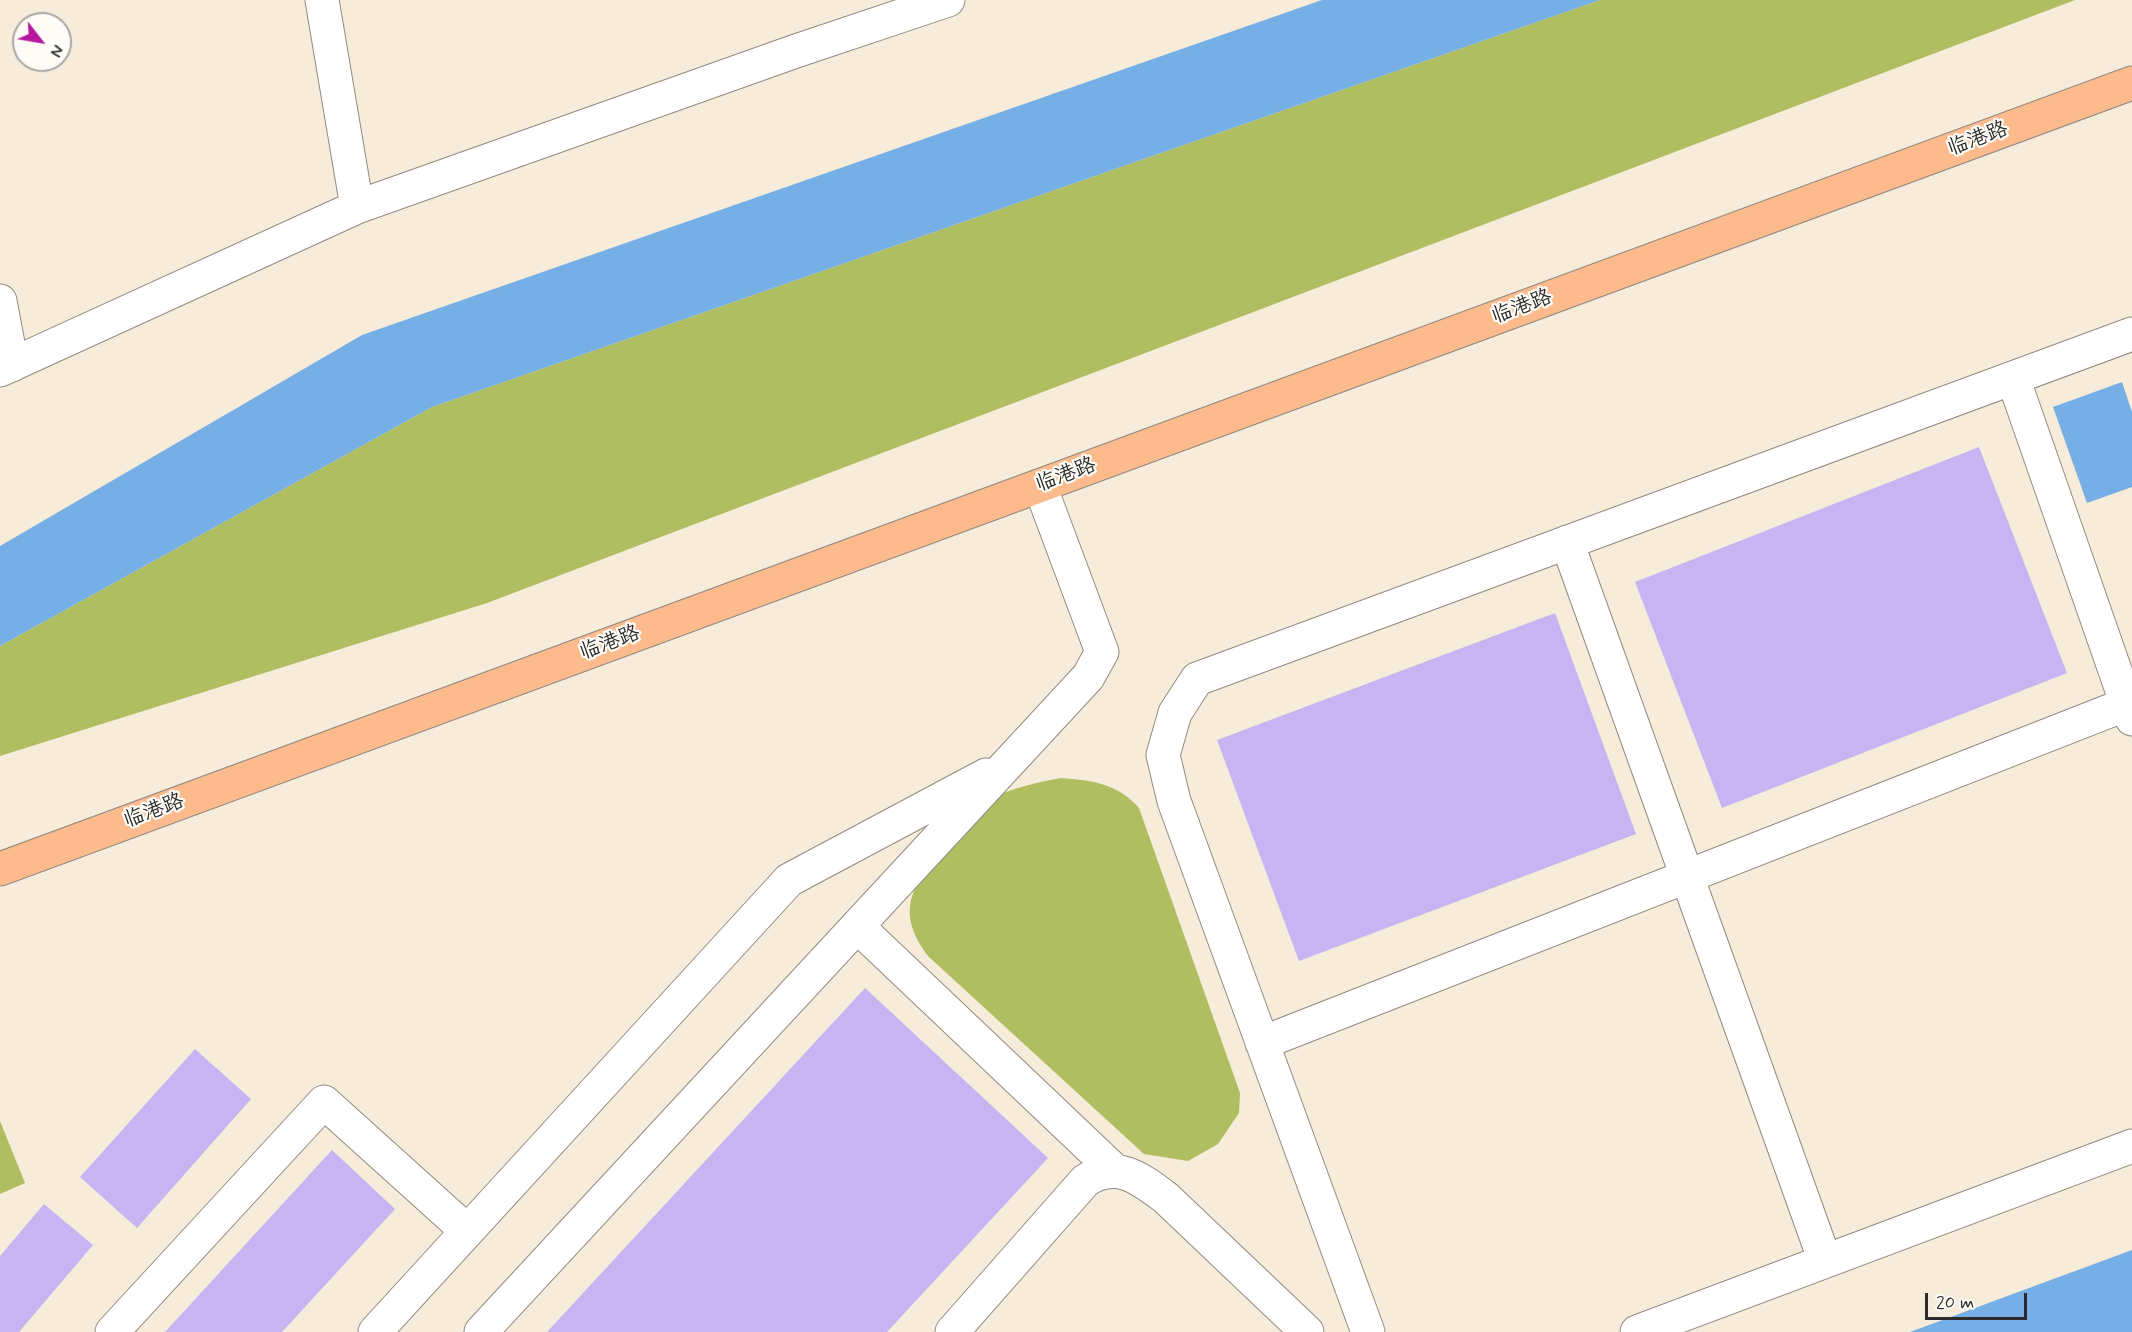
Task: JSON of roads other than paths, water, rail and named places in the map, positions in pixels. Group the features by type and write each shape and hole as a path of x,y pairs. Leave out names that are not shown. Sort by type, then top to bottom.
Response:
{"main road":[{"name":"临港路","path":"0,868 2132,84"}],"lane":[{"path":"322,0 357,207"},
{"path":"0,302 6,368 357,207 784,55 948,0"},
{"path":"1368,1332 1174,801 1162,755 1174,713 1197,679 2132,334"},
{"path":"1262,1043 1687,876 2129,712 2013,378"},
{"path":"481,1332 1074,695 1102,652 1040,486"},
{"path":"1568,542 1825,1261"},
{"path":"375,1332 789,880 1011,762"},
{"path":"857,926 1114,1170 1146,1183 1166,1198 1307,1332"},
{"path":"112,1332 324,1102 467,1232"},
{"path":"1637,1332 2132,1146"},
{"path":"952,1332 1085,1181 1097,1173 1114,1170"}],"water":[{"path":"1322,0 1600,0 432,407 0,646 0,546 362,335"},
{"path":"2122,382 2132,412 2132,487 2087,503 2053,407"},
{"path":"2132,1250 2132,1332 1910,1332"}]}
